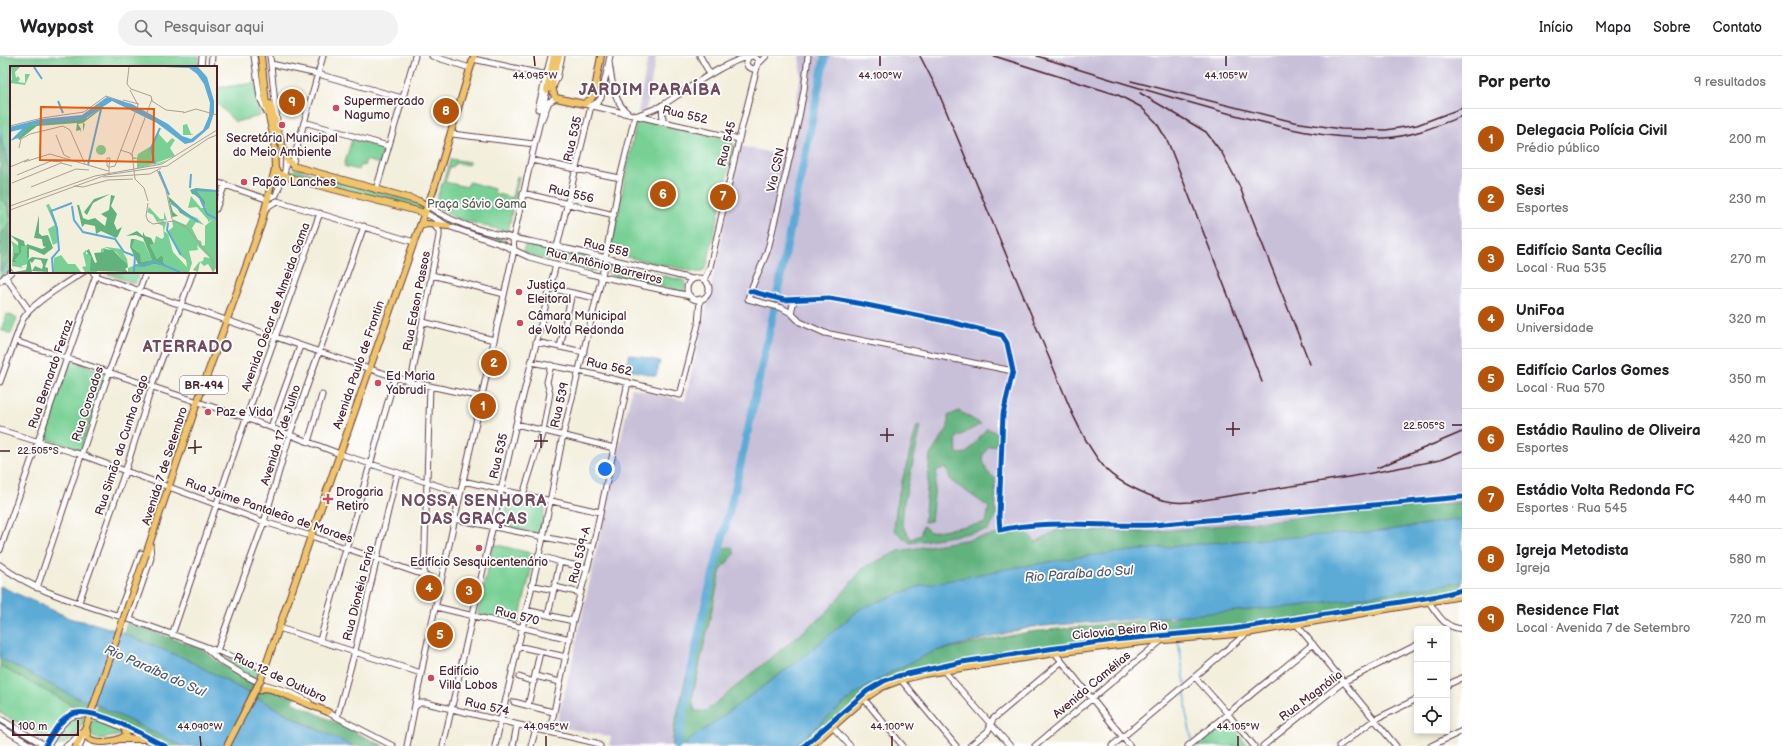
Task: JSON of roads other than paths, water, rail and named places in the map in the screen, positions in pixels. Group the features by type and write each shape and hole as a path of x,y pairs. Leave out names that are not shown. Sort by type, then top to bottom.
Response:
{"main road":[{"path":"262,56 268,102 277,124 286,158 292,165 297,168 376,190 422,201 428,206"},
{"path":"554,56 550,77 550,89 556,98"},
{"path":"550,77 559,56"},
{"path":"584,104 591,99 594,94 602,56"},
{"name":"Avenida Paulo de Frontin","path":"227,746 266,669 311,536 428,206 452,134 473,57"},
{"name":"Rua 552","path":"556,98 584,104"},
{"name":"Avenida 7 de Setembro","path":"143,554 150,544 197,403 228,320 265,212 275,169 274,144 268,102"},
{"path":"275,169 283,176 425,213"},
{"path":"420,226 427,224 448,226"},
{"path":"76,746 84,730 143,554"},
{"path":"811,746 864,699 882,688 900,680 944,671 1055,653 1162,640 1247,634 1462,596"},
{"path":"254,692 262,689 268,689 328,712"},
{"path":"84,730 90,739 96,742 121,739 145,739"},
{"path":"121,739 126,735 125,730"}],"street":[{"path":"202,56 201,65 211,66 212,56"},
{"name":"Avenida 7 de Setembro","path":"254,56 260,98 270,119"},
{"path":"270,56 277,124"},
{"path":"292,165 323,56"},
{"path":"376,190 415,56"},
{"path":"432,56 470,68"},
{"path":"538,128 537,115 550,77 551,56"},
{"path":"407,746 421,673 514,250 513,239 534,144 550,89 557,80 562,56"},
{"path":"591,106 601,98 610,56"},
{"path":"700,56 710,74"},
{"path":"609,62 617,98 624,109 633,116 662,105 686,88 710,74 736,62 754,56 760,56"},
{"path":"754,56 757,58 758,65"},
{"path":"736,62 748,67 758,65 766,56"},
{"name":"Via CSN","path":"791,313 782,308 748,299 752,284 766,257 770,245 798,122 808,56"},
{"path":"473,57 550,77"},
{"name":"Rua 545","path":"748,58 748,67 752,82"},
{"path":"271,64 318,74 402,98"},
{"name":"Rua 545","path":"704,280 710,267 738,139 752,82 758,65"},
{"path":"538,128 549,102 556,98"},
{"name":"Rua 552","path":"584,104 738,139"},
{"path":"662,105 663,122"},
{"name":"Rua 535","path":"557,247 591,106"},
{"name":"Rua 539","path":"496,746 517,646 543,538 563,435 606,258 633,116"},
{"path":"304,122 388,146"},
{"path":"452,134 534,144"},
{"path":"283,149 287,153 292,153 298,144"},
{"path":"265,212 277,198 286,158"},
{"path":"531,160 620,178"},
{"path":"217,182 268,199 277,198 414,242"},
{"path":"217,206 225,184"},
{"name":"Rua 556","path":"523,194 614,215"},
{"name":"Rua 558","path":"428,206 452,220 513,239 557,247 692,279"},
{"name":"Avenida Oscar de Almeida Gama","path":"172,634 246,418 320,213"},
{"name":"Rua Antônio Barreiros","path":"425,213 448,226 503,245 529,257 590,274 690,296"},
{"name":"Rua Edson Passos","path":"411,382 440,234 434,225"},
{"name":"Avenida 17 de Julho","path":"217,651 264,522 290,434 364,226"},
{"path":"503,245 513,239"},
{"name":"Rua 535","path":"444,746 516,424 556,264"},
{"path":"590,274 599,271 604,265"},
{"path":"0,281 10,273"},
{"path":"0,382 22,320 29,310 82,273"},
{"path":"95,273 139,290 320,353 411,382 481,397"},
{"name":"Rua Bernardo Ferraz","path":"0,550 95,273"},
{"name":"Rua Coroados","path":"37,588 109,372 146,273"},
{"name":"Rua Simão da Cunha Gago","path":"78,602 125,472 152,386 193,273"},
{"path":"432,275 504,294"},
{"path":"5,276 29,310"},
{"path":"698,278 704,280 707,283 709,290 706,296 696,300 690,296 687,287 692,279 698,278"},
{"path":"554,289 591,297"},
{"path":"750,291 784,300 829,298 852,302 950,322 1002,335 1007,343 1013,371 1003,414 999,517 1000,530 1024,525 1050,523 1120,526 1153,525 1462,497"},
{"path":"560,347 572,293"},
{"name":"Rua 562","path":"532,362 579,371 680,395 698,325 700,299"},
{"path":"794,300 791,313 800,322 825,333 1013,371"},
{"path":"423,322 494,340"},
{"path":"15,341 152,386 197,403 246,418 340,454 460,493"},
{"path":"536,342 584,352"},
{"path":"271,427 300,346"},
{"path":"523,495 543,430 550,392 547,382 551,365"},
{"path":"320,640 345,547 395,377"},
{"name":"Rua 539-A","path":"550,732 573,621 593,547 628,382"},
{"path":"424,575 430,386"},
{"path":"308,442 322,395"},
{"path":"516,424 614,448"},
{"name":"Rua Jaime Pantaleão de Moraes","path":"0,430 82,455 264,522 345,547 441,581"},
{"name":"Rua Dionéia Faria","path":"337,717 378,559 397,473"},
{"path":"463,482 600,512"},
{"path":"455,519 593,547"},
{"name":"Avenida 7 de Setembro","path":"130,619 151,558 150,544"},
{"name":"Avenida 7 de Setembro","path":"118,615 143,554"},
{"path":"538,556 587,568"},
{"path":"548,615 560,562"},
{"path":"0,565 19,579 37,588 130,619 266,669"},
{"path":"532,585 581,593"},
{"path":"1430,602 1447,626"},
{"name":"Rua 570","path":"436,607 570,639"},
{"path":"526,610 573,621"},
{"path":"1297,625 1342,682 1396,746"},
{"path":"279,628 421,673"},
{"path":"1450,629 1462,628"},
{"path":"1112,746 1190,683 1247,634"},
{"name":"Avenida Camélias","path":"1035,746 1162,640"},
{"path":"1189,745 1312,644"},
{"name":"Rua 12 de Outubro","path":"204,646 219,660 244,675 260,683 290,692 393,746"},
{"path":"517,646 566,657"},
{"name":"Rua Magnólia","path":"1263,746 1342,682 1414,646"},
{"path":"528,706 540,652"},
{"path":"1055,653 1130,746"},
{"path":"970,746 988,731 990,722 1061,662"},
{"path":"944,671 1010,746"},
{"path":"519,677 560,682"},
{"path":"1196,678 1254,746"},
{"path":"1450,684 1462,678"},
{"path":"900,680 956,746"},
{"path":"864,699 903,746"},
{"path":"1339,746 1374,720 1414,700"},
{"path":"514,702 553,712"},
{"name":"Rua 574","path":"415,707 420,703 426,703 596,743 600,746"},
{"path":"0,719 47,746 63,724 76,715 95,716 160,746"},
{"path":"513,746 517,725"},
{"path":"832,726 850,746"},
{"path":"0,727 32,746"},
{"path":"531,746 536,729"},
{"path":"66,746 84,730"},
{"path":"80,746 84,730"},
{"path":"1431,746 1462,731"},
{"path":"97,746 105,741"}],"water":[{"path":"629,354 660,361 656,376 626,369"},
{"name":"Rio Paraíba do Sul","path":"1462,519 1462,582 1300,606 1032,627 935,651 891,672 854,695 794,746 682,746 798,661 861,608 920,586 1001,570 1086,556 1206,543 1381,531"},
{"name":"Rio Paraíba do Sul","path":"0,586 72,619 112,629 186,659 307,725 353,746 182,746 97,705 73,696 0,658"}],"waterway":[{"path":"677,746 702,617 736,485 774,310 825,56"},
{"path":"0,128 10,162"},
{"path":"0,273 10,266"},
{"path":"1174,616 1177,638"},
{"path":"1178,641 1185,683"},
{"path":"1185,687 1187,717 1192,740"}],"railway":[{"path":"920,56 937,89 1073,415 1095,456 1105,468 1118,479 1136,490 1165,501 1191,502 1361,475 1440,460 1462,451"},
{"path":"994,56 1118,95 1141,107 1156,122 1168,142 1262,382"},
{"path":"1037,56 1128,85 1220,111 1281,127 1341,137 1384,138 1404,136 1443,124 1462,116"},
{"path":"1131,81 1294,122 1341,129 1386,130 1417,125 1462,108"},
{"path":"1140,93 1206,132 1222,153 1239,185 1310,364"},
{"path":"1377,468 1462,432"}],"place":[{"name":"Residence Flat","path":"292,102"},
{"name":"Supermercado Nagumo","path":"336,108"},
{"name":"Igreja Metodista","path":"446,111"},
{"name":"Secretária Municipal do Meio Ambiente","path":"282,125"},
{"name":"Papão Lanches","path":"244,182"},
{"name":"Estádio Raulino de Oliveira","path":"663,194"},
{"name":"Estádio Volta Redonda FC","path":"723,197"},
{"name":"Justiça Eleitoral","path":"519,292"},
{"name":"Câmara Municipal de Volta Redonda","path":"520,323"},
{"name":"Sesi","path":"494,363"},
{"name":"Ed Maria Yabrudi","path":"378,383"},
{"name":"Delegacia Polícia Civil","path":"483,406"},
{"name":"Paz e Vida","path":"208,412"},
{"name":"Drogaria Retiro","path":"328,499"},
{"name":"Edifício Sesquicentenário","path":"479,548"},
{"name":"UniFoa","path":"429,588"},
{"name":"Edifício Santa Cecília","path":"469,591"},
{"name":"Edifício Carlos Gomes","path":"440,635"},
{"name":"Edifício Villa Lobos","path":"431,678"}],"district":[{"name":"JARDIM PARAÍBA","path":"650,90"},
{"name":"ATERRADO","path":"188,347"},
{"name":"NOSSA SENHORA DAS GRAÇAS","path":"474,510"}],"park label":[{"name":"Praça Sávio Gama","path":"477,204"}]}
